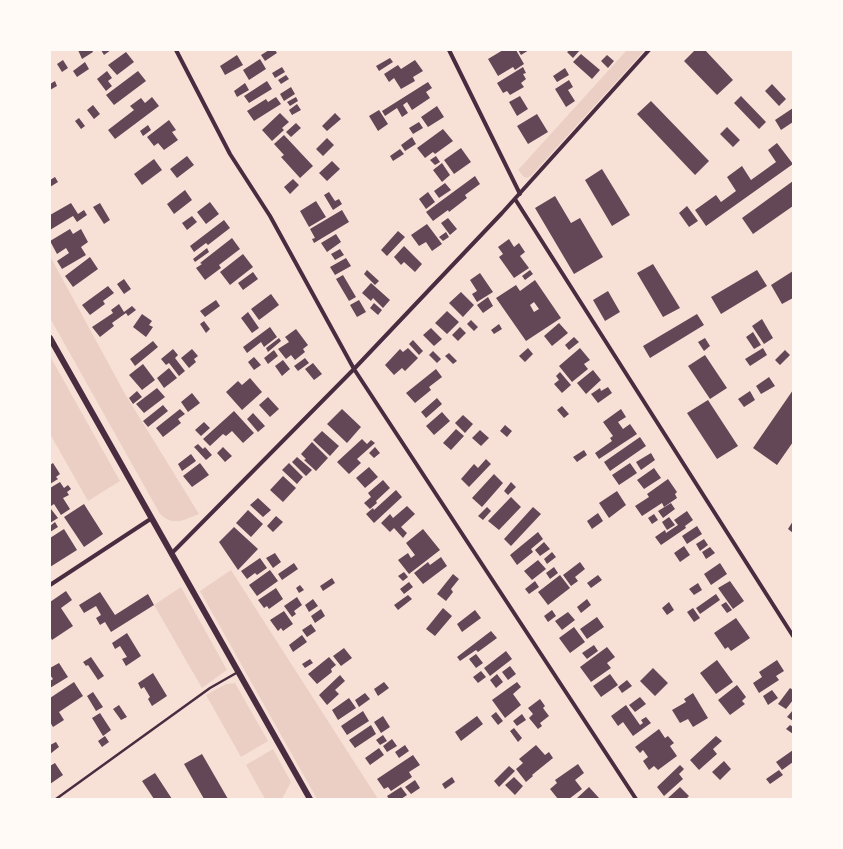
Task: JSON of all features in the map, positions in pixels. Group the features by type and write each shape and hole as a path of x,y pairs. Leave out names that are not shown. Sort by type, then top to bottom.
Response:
{"street":[{"path":"176,50 223,141 270,216 354,369 636,799"},
{"path":"449,50 520,194"},
{"path":"172,553 354,369 520,194 649,50"},
{"path":"515,199 793,636"},
{"path":"50,338 310,799"},
{"path":"50,585 152,518"}],"lane":[{"path":"56,799 210,688 238,671"}],"shaded area":[{"path":"627,50 645,50 531,176 527,178 524,177 518,170"},
{"path":"50,256 125,394 199,514 183,520 174,521 165,518 160,514 50,318"},
{"path":"50,356 120,481 88,501 50,434"},
{"path":"231,570 378,799 317,799 200,591"},
{"path":"181,587 227,670 202,688 154,605"},
{"path":"235,683 268,741 241,757 206,695 226,684"},
{"path":"273,749 291,782 282,799 265,799 246,765"}],"building":[{"path":"78,50 92,50 93,52 82,59"},
{"path":"101,50 111,50 104,55"},
{"path":"269,50 275,50 277,53 265,61 261,55"},
{"path":"503,50 516,50 524,64 515,70 513,67 498,76 488,59"},
{"path":"518,50 529,50 521,55"},
{"path":"570,50 580,50 573,58 567,52"},
{"path":"695,50 705,50 733,80 717,95 684,61"},
{"path":"126,52 134,62 117,75 108,65"},
{"path":"581,54 600,70 592,79 573,62"},
{"path":"237,55 243,65 225,75 220,66"},
{"path":"607,55 614,61 608,68 601,61"},
{"path":"390,58 393,62 379,71 376,66"},
{"path":"260,59 266,69 249,80 243,70"},
{"path":"63,60 68,68 62,72 57,64"},
{"path":"415,60 423,71 413,77 415,81 401,89 394,78 389,82 384,74 398,65 401,69"},
{"path":"85,62 89,69 77,77 73,71"},
{"path":"282,67 285,72 275,78 272,73"},
{"path":"523,67 526,73 523,74 526,79 521,83 524,87 510,95 507,91 503,93 497,83"},
{"path":"565,68 569,75 557,82 553,76"},
{"path":"107,71 112,78 108,81 112,86 106,91 97,79"},
{"path":"138,71 146,81 114,105 106,95"},
{"path":"286,75 289,79 281,84 278,80"},
{"path":"569,80 573,87 568,90 575,101 566,107 555,89"},
{"path":"55,81 57,86 50,90 50,84"},
{"path":"267,81 272,89 249,103 244,96"},
{"path":"428,82 432,88 426,92 430,98 412,110 407,102 403,105 408,113 402,117 397,108 385,116 382,111"},
{"path":"245,83 249,90 237,97 234,91"},
{"path":"772,84 786,99 779,106 765,91"},
{"path":"291,87 295,94 284,101 280,94"},
{"path":"520,96 528,109 517,116 509,102"},
{"path":"741,96 766,122 759,129 734,103"},
{"path":"152,97 159,106 115,139 108,130 134,110 130,106 141,98 145,103"},
{"path":"276,97 281,104 254,121 247,111 266,99 268,102"},
{"path":"296,97 298,101 290,106 287,102"},
{"path":"651,101 709,161 695,175 637,114"},
{"path":"297,104 301,110 292,115 289,110"},
{"path":"93,105 100,114 94,119 87,110"},
{"path":"437,106 444,117 428,127 421,117"},
{"path":"793,108 793,122 781,130 775,120"},
{"path":"379,110 388,124 378,131 369,116"},
{"path":"280,113 289,122 282,128 284,130 272,141 262,130"},
{"path":"335,113 341,119 327,131 322,126"},
{"path":"537,114 548,132 528,144 517,126"},
{"path":"79,118 85,126 81,129 75,121"},
{"path":"169,120 176,130 172,132 178,140 164,150 158,143 154,146 147,137"},
{"path":"419,122 423,128 413,134 409,128"},
{"path":"296,123 301,128 291,137 286,132"},
{"path":"148,125 151,130 143,136 140,131"},
{"path":"727,127 740,140 733,147 720,134"},
{"path":"443,129 453,141 435,154 433,152 425,158 417,148"},
{"path":"284,135 313,166 300,178 281,157 284,155 274,144"},
{"path":"412,137 416,144 405,151 401,145"},
{"path":"327,138 334,145 323,156 316,149"},
{"path":"777,143 793,164 706,226 695,210 716,195 721,202 736,191 727,177 742,166 751,180 776,162 768,150"},
{"path":"461,148 471,162 454,174 444,160"},
{"path":"400,149 404,154 393,161 390,156"},
{"path":"187,156 194,165 177,178 170,169"},
{"path":"436,156 440,162 435,165 430,160"},
{"path":"154,159 162,170 142,185 134,174"},
{"path":"332,161 340,169 327,181 319,173"},
{"path":"442,163 450,175 442,182 433,170"},
{"path":"602,169 630,215 612,226 585,180"},
{"path":"475,176 480,184 465,195 467,198 449,212 448,210 433,221 426,212"},
{"path":"55,177 58,182 50,187 50,180"},
{"path":"293,179 299,185 290,194 284,187"},
{"path":"793,181 793,206 753,234 742,218"},
{"path":"445,183 451,190 439,198 434,191"},
{"path":"185,190 192,200 174,214 167,204"},
{"path":"329,192 335,201 339,199 342,204 333,210 324,195"},
{"path":"428,192 435,202 426,209 419,199"},
{"path":"555,196 571,223 580,218 603,257 574,274 535,208"},
{"path":"316,201 326,217 309,227 300,211"},
{"path":"210,202 219,214 206,224 197,212"},
{"path":"71,203 78,214 84,210 87,215 77,222 73,216 50,230 50,215"},
{"path":"100,203 110,220 104,224 93,207"},
{"path":"687,206 698,221 689,227 679,213"},
{"path":"342,210 349,222 314,243 312,239 315,238 310,229"},
{"path":"192,216 197,222 187,230 182,223"},
{"path":"448,218 457,229 450,235 441,223"},
{"path":"224,220 230,228 208,245 206,243 194,252 190,246"},
{"path":"427,224 442,244 432,251 426,242 419,246 411,235"},
{"path":"70,229 73,234 81,229 88,242 81,247 86,255 62,269 57,261 69,253 66,248 57,254 50,241"},
{"path":"398,231 405,237 387,256 381,250"},
{"path":"446,232 449,237 443,241 439,237"},
{"path":"336,234 341,242 327,252 321,243"},
{"path":"232,238 240,249 219,265 221,268 205,280 196,268 202,264 200,263"},
{"path":"509,239 514,247 519,243 525,252 520,256 529,268 514,278 499,257 503,254 498,247"},
{"path":"404,246 422,264 415,272 404,262 401,265 394,257"},
{"path":"207,248 209,252 195,262 193,259"},
{"path":"340,249 344,255 335,260 331,254"},
{"path":"243,254 253,267 230,285 220,272"},
{"path":"90,257 98,269 73,287 65,276"},
{"path":"346,258 351,266 335,275 330,267"},
{"path":"653,264 680,308 663,317 637,273"},
{"path":"367,270 379,281 375,285 364,274"},
{"path":"530,270 533,274 525,280 522,276"},
{"path":"757,270 767,286 721,314 711,297"},
{"path":"793,271 793,298 782,304 771,285"},
{"path":"253,272 258,279 243,290 238,283"},
{"path":"480,273 493,292 477,302 472,294 477,291 470,280"},
{"path":"343,275 356,297 349,301 336,279"},
{"path":"124,279 131,289 124,294 117,284"},
{"path":"535,280 561,318 526,341 496,298 516,285 520,291","holes":["534,302 539,309 534,312 530,305"]},
{"path":"371,283 390,300 383,308 373,298 371,301 362,293"},
{"path":"108,286 114,293 103,301 105,304 90,315 82,305"},
{"path":"608,291 620,312 605,321 593,300"},
{"path":"461,292 474,305 463,317 449,303"},
{"path":"271,294 279,305 259,320 251,309"},
{"path":"488,297 493,306 483,313 477,305"},
{"path":"216,300 220,306 205,317 200,311"},
{"path":"359,300 366,312 357,317 350,305"},
{"path":"374,303 382,310 378,315 370,308"},
{"path":"119,304 124,312 132,306 136,310 128,316 126,313 112,323 114,326 100,337 92,327 113,313 111,310"},
{"path":"447,311 459,322 447,334 435,323"},
{"path":"248,312 259,328 252,333 241,318"},
{"path":"142,314 152,321 149,325 153,327 146,337 133,327"},
{"path":"697,314 704,325 650,358 643,346"},
{"path":"762,319 773,338 764,344 752,326"},
{"path":"471,320 478,327 474,331 467,324"},
{"path":"204,321 210,329 206,333 200,324"},
{"path":"559,323 568,333 552,346 544,336"},
{"path":"499,324 502,329 494,334 491,330"},
{"path":"270,327 277,337 264,347 261,342 247,353 243,347"},
{"path":"460,327 466,333 458,341 452,335"},
{"path":"431,328 442,339 434,346 423,335"},
{"path":"296,329 308,345 303,349 305,352 295,360 291,355 286,359 278,349 289,342 285,337"},
{"path":"753,332 761,345 754,349 746,337"},
{"path":"574,337 579,342 569,350 565,345"},
{"path":"279,338 281,341 268,352 266,348"},
{"path":"705,338 710,346 704,351 698,342"},
{"path":"413,340 423,351 419,355 409,344"},
{"path":"153,341 158,347 135,366 130,359"},
{"path":"408,348 418,358 405,371 402,368 394,375 385,365 400,349 403,352"},
{"path":"528,348 533,354 525,362 519,356"},
{"path":"580,348 590,360 584,364 588,369 572,382 559,366"},
{"path":"763,348 767,355 750,366 745,359"},
{"path":"173,349 178,355 175,358 185,371 179,376 169,363 166,365 161,359"},
{"path":"192,349 198,356 194,359 196,362 189,368 181,358"},
{"path":"274,350 278,356 268,364 264,358"},
{"path":"785,350 790,355 780,365 775,360"},
{"path":"433,351 441,359 437,363 429,355"},
{"path":"449,353 457,361 453,364 445,356"},
{"path":"705,355 727,388 710,399 688,366"},
{"path":"254,357 261,365 254,370 248,362"},
{"path":"305,358 309,363 298,371 294,366"},
{"path":"283,360 290,369 282,376 275,366"},
{"path":"313,363 322,374 314,380 305,369"},
{"path":"143,364 155,380 142,390 129,375"},
{"path":"169,368 177,378 164,388 157,378"},
{"path":"436,369 442,377 429,387 431,390 415,403 406,393"},
{"path":"593,370 601,380 586,394 577,383"},
{"path":"560,372 571,385 562,393 554,384 559,380 556,376"},
{"path":"769,377 775,386 761,394 756,386"},
{"path":"250,378 262,392 242,410 226,392 238,381 242,385"},
{"path":"608,387 612,393 598,403 591,394 600,388 601,391"},
{"path":"157,388 165,397 144,413 136,404"},
{"path":"793,390 793,442 777,465 753,448"},
{"path":"137,391 142,397 133,404 129,398"},
{"path":"750,391 755,400 744,407 738,399"},
{"path":"192,393 200,403 188,412 181,402"},
{"path":"268,397 279,409 270,417 259,405"},
{"path":"437,398 442,404 426,418 421,412"},
{"path":"708,400 738,446 717,459 687,413"},
{"path":"163,405 168,411 148,427 143,421"},
{"path":"562,406 569,414 564,418 557,410"},
{"path":"180,409 185,414 178,419 181,423 163,437 156,428"},
{"path":"342,409 361,427 347,443 327,424"},
{"path":"621,409 626,417 618,422 623,429 630,424 637,434 599,459 595,453 612,441 610,438 613,436 603,422"},
{"path":"234,411 254,433 243,443 232,431 226,436 223,434 210,446 203,439"},
{"path":"442,412 450,421 434,435 426,426"},
{"path":"253,413 265,426 258,432 247,419"},
{"path":"463,415 473,424 465,433 455,423"},
{"path":"204,422 210,428 201,436 195,430"},
{"path":"505,425 512,431 507,437 500,431"},
{"path":"456,429 464,436 451,450 443,443"},
{"path":"480,430 489,438 481,446 472,438"},
{"path":"322,431 339,446 330,456 313,440"},
{"path":"640,437 646,446 610,471 604,462"},
{"path":"362,439 367,444 371,440 375,443 357,459 361,463 349,474 337,462"},
{"path":"312,442 328,458 316,471 304,460 306,459 301,454"},
{"path":"198,444 203,449 205,447 212,455 206,460 194,447"},
{"path":"223,447 232,456 225,462 217,453"},
{"path":"375,447 380,453 374,458 369,453"},
{"path":"584,450 587,455 577,462 573,457"},
{"path":"651,453 655,460 641,470 636,462"},
{"path":"191,454 196,461 182,471 178,464"},
{"path":"297,457 312,470 306,476 292,462"},
{"path":"486,459 491,464 469,487 461,479 474,464 478,468"},
{"path":"53,463 60,474 56,477 58,479 50,484 50,465"},
{"path":"200,463 209,475 192,487 183,476"},
{"path":"289,463 303,477 297,484 282,470"},
{"path":"630,463 637,473 619,485 612,475"},
{"path":"369,467 378,477 365,488 356,478"},
{"path":"654,468 661,478 644,489 637,480"},
{"path":"494,474 503,483 482,507 472,498"},
{"path":"283,476 296,488 283,502 270,490"},
{"path":"668,479 677,492 675,494 677,498 664,507 662,503 642,516 635,506 649,497 647,494"},
{"path":"383,480 390,488 370,509 364,503 371,497 368,493"},
{"path":"60,482 64,488 68,485 71,489 67,492 69,495 63,498 70,509 61,515 54,504 51,506 50,505 50,488"},
{"path":"511,482 516,487 508,495 504,491"},
{"path":"396,490 402,497 374,523 366,514 373,508 374,510"},
{"path":"617,491 626,505 609,518 599,503"},
{"path":"511,497 521,507 499,530 488,521"},
{"path":"258,498 271,510 263,517 250,505"},
{"path":"671,503 675,509 663,518 658,511"},
{"path":"84,504 103,534 84,547 64,517"},
{"path":"407,506 415,514 401,527 407,533 403,538 394,528 390,532 381,523 390,514 393,518"},
{"path":"487,507 491,511 483,520 478,516"},
{"path":"533,507 541,514 511,546 504,539"},
{"path":"51,509 58,518 50,523 50,510"},
{"path":"248,510 263,524 251,537 236,523"},
{"path":"687,511 693,520 685,526 686,528 661,545 655,537 665,530 666,533 678,525 674,520"},
{"path":"598,513 603,521 592,529 587,521"},
{"path":"654,514 658,520 652,524 648,518"},
{"path":"276,516 283,522 273,532 267,526"},
{"path":"669,517 675,525 667,530 662,522"},
{"path":"793,521 793,533 788,529"},
{"path":"55,522 58,527 50,532 50,526"},
{"path":"697,526 702,534 687,544 682,536"},
{"path":"234,527 258,549 238,570 219,542"},
{"path":"64,529 77,550 50,567 50,538"},
{"path":"423,529 440,550 409,574 398,560 408,553 411,558 415,555 406,543"},
{"path":"538,532 543,539 531,549 533,552 517,565 510,555"},
{"path":"704,539 708,545 700,551 696,544"},
{"path":"544,542 550,549 540,556 535,550"},
{"path":"684,546 690,555 680,562 674,553"},
{"path":"710,547 715,553 706,559 702,552"},
{"path":"552,552 556,557 547,564 544,559"},
{"path":"275,553 281,562 273,568 266,558"},
{"path":"441,557 447,566 423,584 414,573 428,562 430,565"},
{"path":"260,558 267,568 257,575 255,573 247,579 241,571"},
{"path":"538,560 546,569 532,580 524,571"},
{"path":"580,562 585,569 575,577 578,581 571,586 563,575"},
{"path":"294,563 298,569 282,580 278,574"},
{"path":"720,563 727,574 711,585 704,574"},
{"path":"554,567 558,573 550,579 546,573"},
{"path":"270,570 278,581 257,596 249,585"},
{"path":"404,572 408,577 403,581 398,576"},
{"path":"453,574 459,579 451,589 453,592 446,601 437,594"},
{"path":"560,575 570,588 548,605 538,592"},
{"path":"598,575 602,580 591,588 587,583"},
{"path":"332,578 335,583 323,591 320,586"},
{"path":"535,581 539,587 529,594 525,589"},
{"path":"730,581 744,601 733,609 718,588"},
{"path":"409,582 413,587 404,594 400,589"},
{"path":"698,583 702,590 694,595 689,589"},
{"path":"300,585 304,590 299,593 296,588"},
{"path":"276,588 283,599 269,609 267,606 264,608 258,600"},
{"path":"66,591 72,600 61,608 73,626 52,640 50,636 50,602"},
{"path":"100,592 115,615 148,594 154,605 111,632 105,622 100,625 96,618 101,615 96,606 84,613 79,605"},
{"path":"716,594 720,600 700,614 696,608"},
{"path":"408,595 412,599 398,610 394,605"},
{"path":"297,597 302,605 294,611 296,614 292,617 284,606"},
{"path":"313,599 318,606 309,612 305,605"},
{"path":"587,599 591,605 581,613 577,607"},
{"path":"669,602 674,610 667,615 662,608"},
{"path":"726,602 732,610 727,613 721,605"},
{"path":"443,608 452,616 435,636 426,629"},
{"path":"693,608 700,618 694,622 687,612"},
{"path":"321,609 325,616 315,623 311,616"},
{"path":"475,610 481,618 462,632 457,624"},
{"path":"552,610 556,616 548,622 544,616"},
{"path":"284,611 293,624 283,631 281,628 278,631 270,620"},
{"path":"568,612 575,620 562,630 555,621"},
{"path":"597,617 604,627 587,639 580,629"},
{"path":"736,618 750,638 731,651 728,647 725,649 714,633"},
{"path":"311,624 316,631 307,637 302,630"},
{"path":"574,627 585,642 570,653 559,638"},
{"path":"491,631 497,638 478,652 476,650 460,661 457,657"},
{"path":"127,633 141,656 126,666 122,659 127,657 120,646 115,649 112,643"},
{"path":"302,635 307,642 293,652 289,645"},
{"path":"594,645 598,651 587,659 582,653"},
{"path":"607,647 615,657 607,663 611,668 591,682 580,667"},
{"path":"344,648 352,658 341,666 333,656"},
{"path":"506,651 512,659 490,676 484,668"},
{"path":"476,654 483,663 476,668 469,659"},
{"path":"91,657 104,676 98,680 88,665 86,666 83,662"},
{"path":"329,657 336,665 331,669 332,672 317,684 308,674"},
{"path":"310,659 313,663 305,668 302,664"},
{"path":"717,660 733,682 716,694 700,673"},
{"path":"777,660 784,671 776,676 779,680 759,693 753,683 762,677 759,672"},
{"path":"59,663 68,677 50,688 50,681 53,679 50,675 50,668"},
{"path":"510,666 516,674 508,680 502,672"},
{"path":"653,668 668,683 655,696 640,681"},
{"path":"481,671 486,677 478,683 473,677"},
{"path":"153,673 167,696 152,706 148,699 150,697 144,687 141,689 138,683"},
{"path":"497,674 503,682 496,688 490,680"},
{"path":"610,674 618,685 601,697 593,686"},
{"path":"340,675 345,681 335,690 339,694 327,705 319,695"},
{"path":"627,680 632,686 622,693 618,687"},
{"path":"74,682 83,696 59,712 64,720 53,727 50,722 50,698"},
{"path":"384,682 389,688 378,696 374,689"},
{"path":"517,682 521,687 513,694 521,705 505,718 492,700"},
{"path":"737,685 746,697 742,701 745,704 730,715 718,700"},
{"path":"790,688 793,690 793,700 786,709 778,704"},
{"path":"772,690 778,698 768,705 763,696"},
{"path":"93,692 103,707 96,711 87,696"},
{"path":"365,693 370,699 359,707 355,700"},
{"path":"693,693 708,718 693,727 688,719 680,723 672,710 686,702 684,699"},
{"path":"640,697 646,704 635,712 629,705"},
{"path":"349,698 356,708 338,720 332,710"},
{"path":"540,699 545,706 543,708 549,716 540,723 542,726 538,729 529,718 533,714 528,708"},
{"path":"119,705 127,717 121,720 113,709"},
{"path":"626,705 640,725 643,723 641,720 646,717 651,723 633,736 623,722 618,726 611,716"},
{"path":"793,710 793,721 787,717"},
{"path":"363,711 369,721 347,735 341,726"},
{"path":"496,712 503,721 498,725 491,716"},
{"path":"100,713 111,730 103,736 92,718"},
{"path":"522,714 526,720 517,726 513,721"},
{"path":"383,716 390,727 381,733 374,722"},
{"path":"477,716 483,724 461,741 455,732"},
{"path":"371,725 376,734 355,748 349,740"},
{"path":"790,725 793,727 793,734 786,729"},
{"path":"514,728 522,738 518,742 510,731"},
{"path":"659,729 665,738 668,736 674,743 670,746 677,756 658,770 654,766 649,770 643,761 648,757 643,750 640,753 635,747"},
{"path":"383,735 387,741 380,745 376,740"},
{"path":"105,736 109,742 102,747 98,741"},
{"path":"716,736 722,741 713,749 717,754 699,770 690,760"},
{"path":"392,739 397,746 387,752 383,746"},
{"path":"56,742 59,747 50,754 50,745"},
{"path":"405,745 409,751 399,758 395,752"},
{"path":"536,745 545,755 549,752 553,758 532,775 533,776 526,782 516,769 523,763 519,759"},
{"path":"379,748 384,755 370,765 365,758"},
{"path":"793,750 793,762 782,770 776,762"},
{"path":"202,754 228,799 204,799 184,764"},
{"path":"413,755 420,765 409,772 412,777 391,791 388,787 384,789 377,779"},
{"path":"724,761 731,769 720,780 712,772"},
{"path":"55,763 63,775 50,784 50,766"},
{"path":"578,764 584,773 575,780 582,789 569,799 558,799 550,789 557,783 555,780"},
{"path":"680,765 684,769 679,774 683,779 664,796 657,787"},
{"path":"509,766 515,771 499,787 494,781"},
{"path":"779,770 783,775 770,784 766,779"},
{"path":"155,773 172,799 154,799 142,781"},
{"path":"452,777 455,782 445,789 442,784"},
{"path":"514,777 523,786 515,795 505,785"},
{"path":"415,780 420,788 411,794 405,787"},
{"path":"401,787 407,795 401,799 389,799 387,796"},
{"path":"589,787 599,798 576,799"},
{"path":"680,787 689,796 686,799 668,798"}]}
